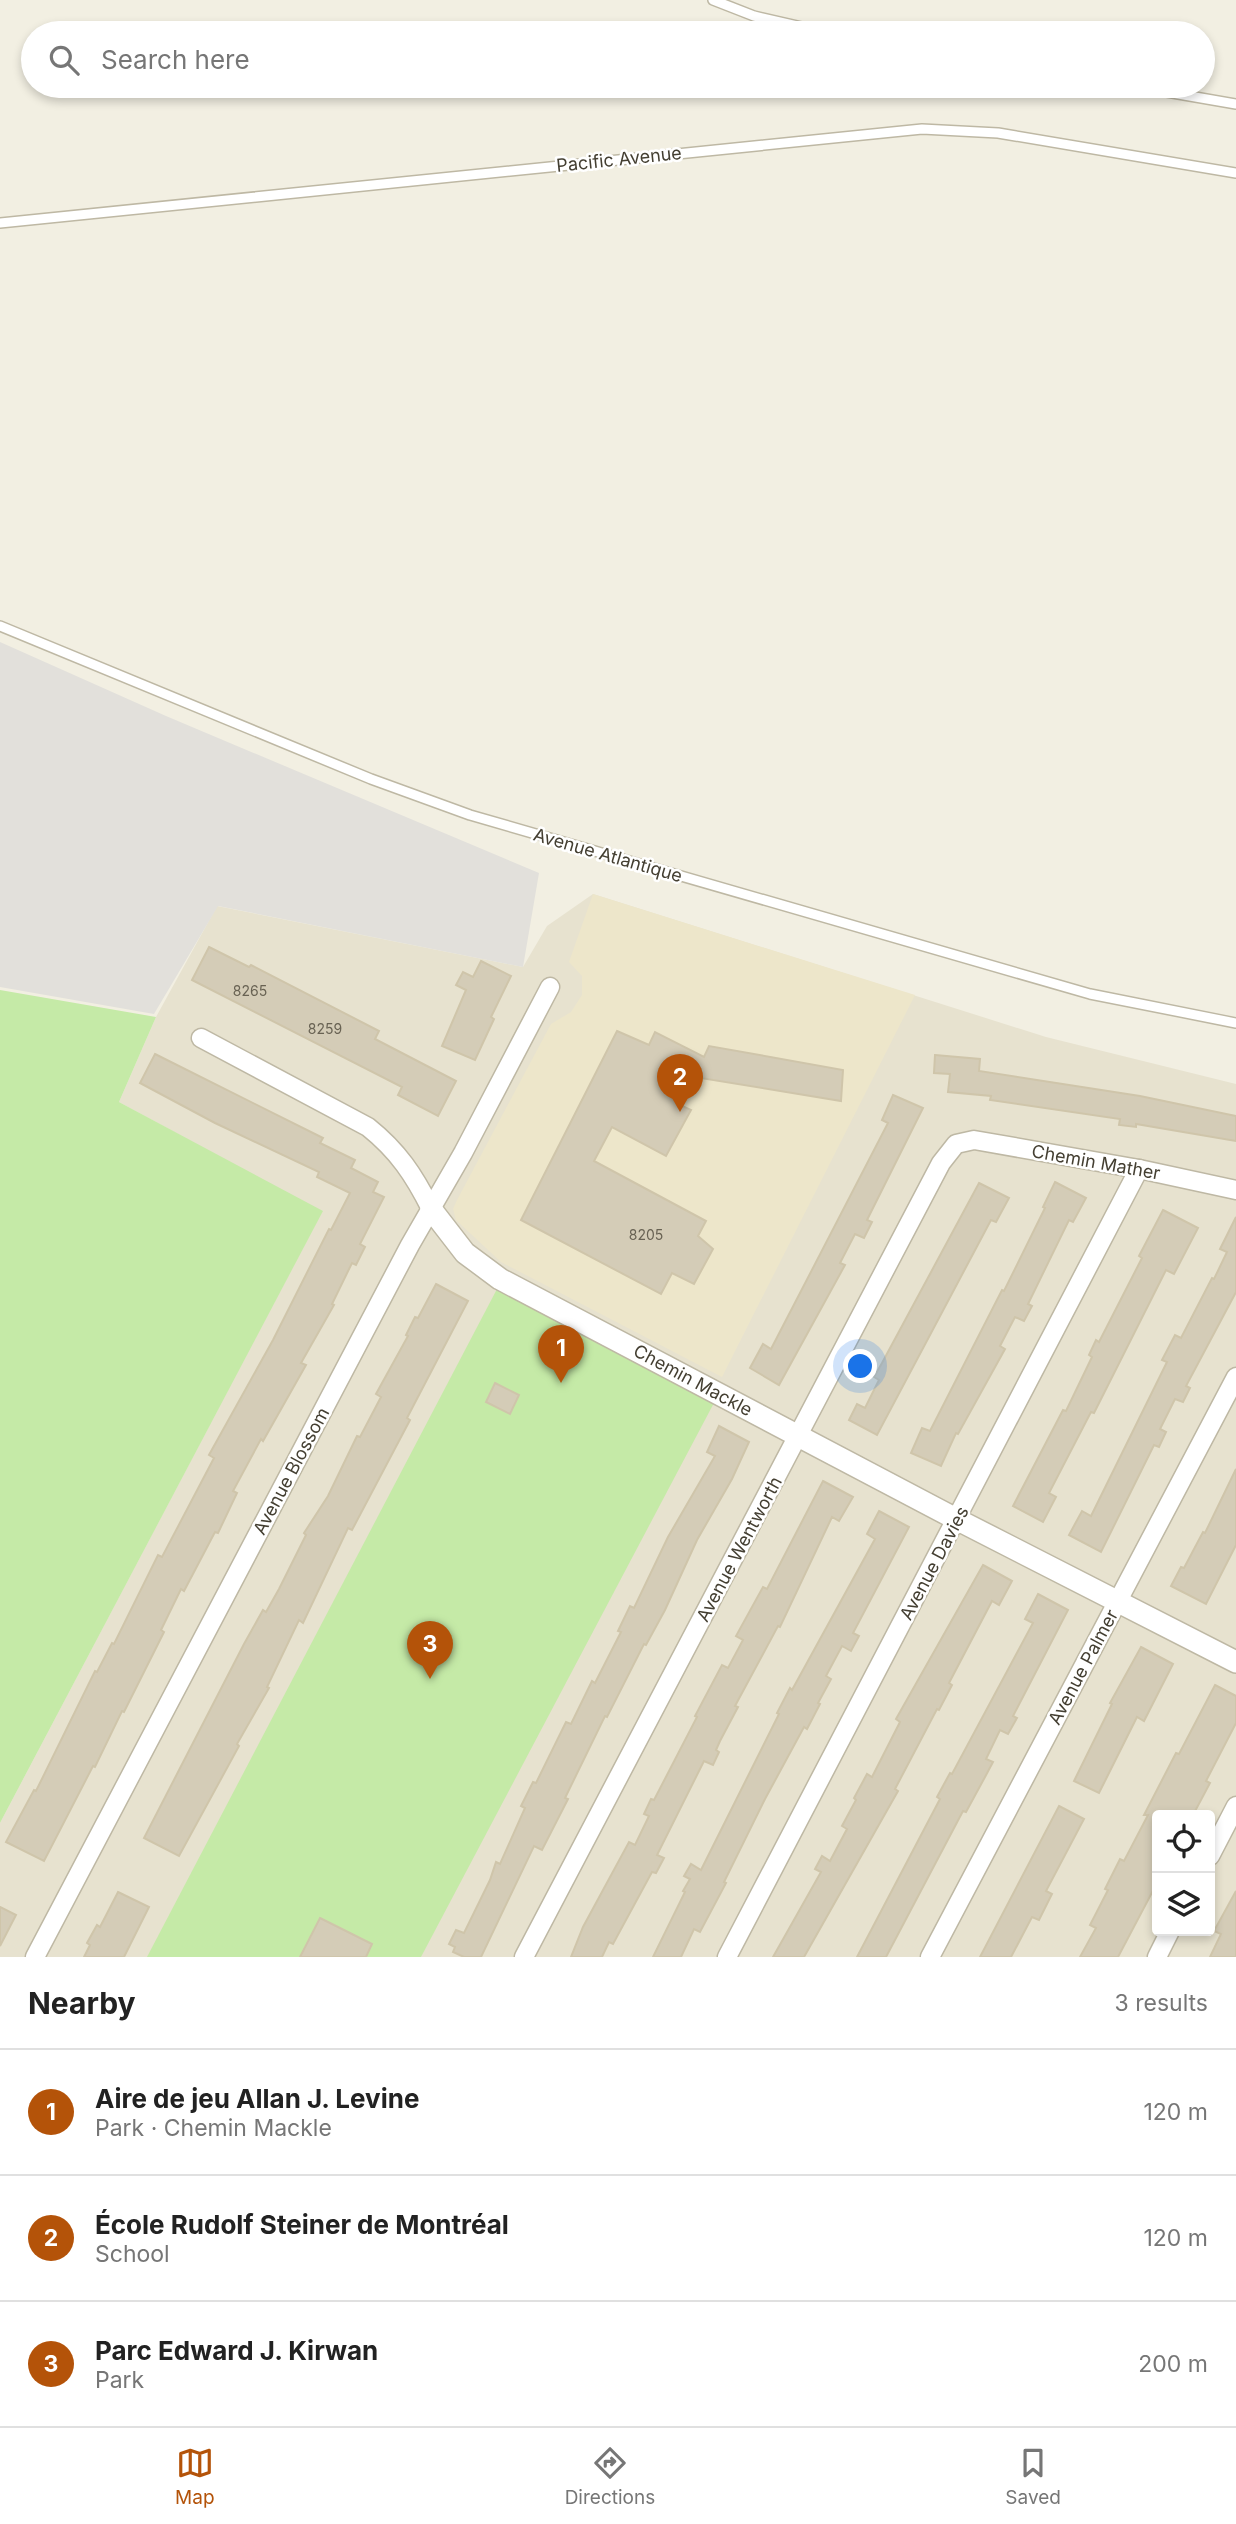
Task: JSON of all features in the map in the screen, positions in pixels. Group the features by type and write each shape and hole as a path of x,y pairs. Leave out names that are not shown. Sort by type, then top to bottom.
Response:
{"street":[{"name":"Avenue Blossom","path":"35,1957 550,987"},
{"name":"Chemin Mackle","path":"201,1038 368,1127 391,1146 415,1178 431,1209 465,1253 500,1279 958,1520 1236,1662"},
{"name":"Chemin Mather","path":"956,1144 974,1140 1139,1169 1236,1190"},
{"name":"Avenue Wentworth","path":"524,1957 941,1163 956,1144"},
{"name":"Avenue Davies","path":"727,1957 958,1520 1139,1169"},
{"name":"Avenue Palmer","path":"930,1957 1236,1377"},
{"path":"1215,1846 1236,1806"},
{"path":"1157,1957 1168,1936"}],"lane":[{"path":"713,0 754,16 776,21"},
{"path":"1201,98 1236,104"},
{"name":"Pacific Avenue","path":"0,223 922,129 998,133 1236,173"},
{"name":"Avenue Atlantique","path":"0,626 371,779 470,814 1090,994 1236,1023"}],"shaded area":[{"path":"0,642 166,716 539,873 523,967 218,906 154,1014 0,987"},
{"path":"593,894 1046,1037 1236,1084 1236,1957 0,1957 0,1823 322,1212 119,1102 156,1017 217,906 523,967 547,926"},
{"path":"593,894 915,995 722,1377 501,1262 456,1220 453,1209 551,1024 571,1012 582,995 582,976 569,962"}],"green space":[{"path":"0,990 156,1017 119,1102 323,1211 0,1823"},
{"path":"497,1289 715,1401 421,1957 147,1957"}],"building":[{"path":"209,947 249,967 251,965 379,1031 375,1039 456,1081 438,1116 398,1095 402,1087 192,980"},
{"path":"481,961 511,976 491,1017 494,1019 475,1060 442,1046 466,990 456,985 463,972 473,977"},
{"path":"617,1031 649,1045 655,1032 704,1057 709,1046 843,1070 841,1101 695,1077 682,1106 691,1110 666,1156 612,1127 594,1161 706,1221 698,1236 713,1249 694,1284 672,1273 661,1294 521,1220"},
{"path":"155,1054 323,1138 320,1143 355,1160 351,1168 378,1182 373,1192 384,1197 360,1244 365,1247 356,1265 352,1263 332,1304 334,1305 301,1363 306,1365 233,1491 237,1493 218,1533 215,1532 184,1591 181,1589 161,1630 164,1632 124,1712 122,1711 44,1861 6,1842 34,1790 36,1791 95,1671 97,1672 112,1643 114,1644 158,1555 162,1557 214,1458 209,1455 350,1193 317,1177 319,1172 215,1123 140,1083"},
{"path":"935,1055 980,1059 979,1071 1140,1096 1236,1116 1236,1141 1136,1124 1136,1127 1119,1125 1120,1119 990,1100 991,1096 948,1092 950,1074 934,1073"},
{"path":"893,1095 923,1108 867,1220 872,1222 864,1238 855,1234 840,1263 845,1265 779,1385 750,1368 763,1344 771,1349 888,1123 882,1120"},
{"path":"1055,1182 1086,1198 1073,1222 1069,1220 1028,1304 1032,1306 1024,1321 1015,1317 1000,1346 1005,1349 958,1434 956,1433 941,1466 911,1453 922,1428 930,1431 1002,1290 1004,1291"},
{"path":"979,1183 1009,1198 996,1222 991,1220 877,1435 849,1420 857,1404 865,1408 879,1380 874,1377"},
{"path":"1163,1210 1198,1228 1174,1274 1166,1270 1094,1413 1091,1412 1049,1493 1056,1497 1043,1522 1013,1506 1063,1410 1066,1411 1092,1357 1089,1355 1096,1340 1099,1342"},
{"path":"1236,1217 1236,1292 1186,1386 1190,1388 1183,1402 1175,1399 1160,1429 1166,1432 1159,1447 1154,1445 1101,1552 1069,1535 1082,1511 1091,1516 1167,1362 1162,1360 1175,1335 1181,1338 1212,1278 1214,1279 1227,1252 1220,1249"},
{"path":"436,1284 468,1301 407,1418 410,1420 352,1530 348,1528 303,1623 299,1620 267,1687 269,1688 179,1856 144,1838 244,1644 263,1610 266,1612 279,1589 306,1535 304,1533 328,1496 357,1436 360,1437 381,1397 376,1394 408,1336 406,1335 415,1317 418,1318"},
{"path":"495,1383 519,1395 510,1414 486,1402"},
{"path":"719,1426 749,1442 732,1479 697,1540 665,1610 646,1645 644,1644 607,1717 605,1716 542,1850 534,1846 481,1957 464,1957 453,1952 455,1947 449,1944 456,1930 464,1933 496,1862 500,1864 525,1808 521,1806 533,1782 536,1783 566,1722 571,1724 592,1681 595,1683 621,1632 618,1631 630,1606 634,1608 668,1537 715,1456 707,1452"},
{"path":"1236,1469 1236,1545 1206,1604 1171,1586 1203,1532 1205,1533"},
{"path":"823,1481 853,1497 839,1521 832,1517 780,1627 778,1626 735,1706 738,1707 716,1750 719,1752 713,1765 704,1761 657,1855 664,1858 656,1873 652,1872 613,1944 609,1942 602,1957 571,1957 583,1927 629,1842 635,1845 649,1816 644,1814 651,1799 654,1800 722,1665 728,1668 743,1640 736,1636 763,1587 767,1589"},
{"path":"879,1511 909,1527 853,1633 859,1636 851,1651 842,1646 826,1676 831,1679 818,1703 820,1704 807,1729 804,1727 765,1799 700,1932 694,1929 681,1957 653,1957 690,1879 684,1876 691,1864 701,1870 790,1688 792,1690 875,1539 867,1534"},
{"path":"983,1565 1012,1581 999,1605 992,1601 949,1683 952,1685 895,1789 898,1791 804,1957 773,1957 821,1872 815,1869 822,1856 830,1861 847,1829 842,1826 856,1800 854,1798 867,1774 872,1777 900,1722 896,1719"},
{"path":"1038,1594 1068,1610 1013,1716 1017,1718 1008,1734 1000,1730 986,1759 993,1762 966,1812 963,1811 886,1957 857,1957 940,1799 937,1797 1033,1623 1025,1619"},
{"path":"1141,1647 1173,1664 1144,1721 1137,1717 1099,1793 1074,1781 1112,1704 1110,1703"},
{"path":"1215,1685 1236,1696 1236,1723 1206,1781 1210,1783 1196,1810 1152,1810 1152,1892 1118,1957 1080,1957 1096,1928 1090,1925 1108,1890 1105,1889 1120,1859 1124,1861 1148,1815 1144,1815 1176,1753 1179,1754"},
{"path":"1059,1806 1084,1819 1046,1891 1052,1894 1039,1920 1032,1917 1011,1957 980,1957"},
{"path":"1236,1891 1236,1957 1210,1957 1221,1934 1215,1929"},
{"path":"118,1892 149,1907 124,1957 84,1957 90,1945 87,1943 97,1925 100,1927"},
{"path":"0,1907 16,1915 0,1946"},
{"path":"320,1918 372,1944 366,1957 300,1957"}],"place":[{"name":"École Rudolf Steiner de Montréal","path":"680,1112"},
{"name":"Aire de jeu Allan J. Levine","path":"561,1383"},
{"name":"Parc Edward J. Kirwan","path":"430,1679"}]}
